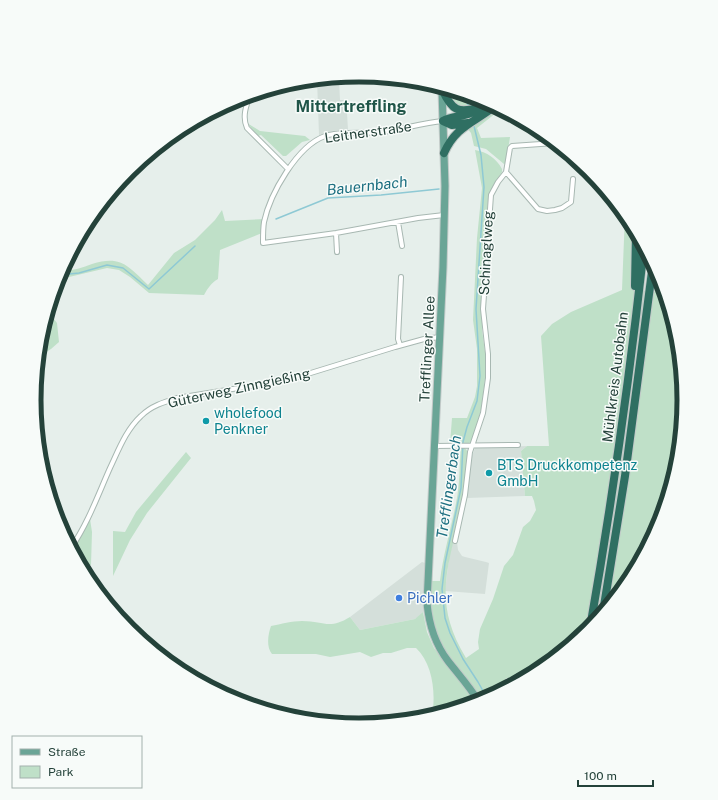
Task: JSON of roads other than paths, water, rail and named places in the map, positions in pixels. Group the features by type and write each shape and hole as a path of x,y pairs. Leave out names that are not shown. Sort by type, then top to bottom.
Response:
{"highway":[{"path":"445,94 448,101 455,109 462,111 481,106"},
{"path":"443,121 449,118 468,114 482,107"},
{"path":"444,153 456,133 490,110"},
{"path":"443,121 452,125 469,123"},
{"path":"636,244 636,314"},
{"name":"Mühlkreis Autobahn","path":"592,617 612,492 643,257"},
{"name":"Mühlkreis Autobahn","path":"605,602 630,447 652,275"}],"main road":[{"name":"Trefflinger Allee","path":"442,93 444,215 438,337 435,446 427,591 428,613 437,645 468,685 475,696"}],"street":[{"path":"248,102 244,115 245,125 288,169"},
{"name":"Leitnerstraße","path":"336,233 263,243 264,221 276,190 296,158 313,143 326,136 391,131 443,121"},
{"path":"547,144 512,146 509,152 506,172 534,206 542,211 562,208 571,202 573,179"},
{"name":"Schinaglweg","path":"455,542 463,508 470,452 485,402 488,378 488,354 483,309 489,202 493,189 506,172"},
{"path":"336,252 336,233 444,215"},
{"path":"398,222 402,246"},
{"path":"400,345 398,339 401,277"},
{"name":"Güterweg Zinngießing","path":"75,542 123,441 135,422 152,408 177,398 295,378 400,345 438,337"},
{"path":"435,446 518,445"}],"waterway":[{"name":"Trefflingerbach","path":"467,101 468,105"},
{"name":"Trefflingerbach","path":"474,126 481,155 484,187 476,309 480,376 477,401 463,442 461,488 445,563 442,589 445,618 450,633 463,659 484,693"},
{"name":"Bauernbach","path":"276,219 328,198 381,195 439,189"},
{"path":"67,274 79,273 107,265 123,268 149,289 195,246"}],"place":[{"name":"wholefood Penkner","path":"206,421"},
{"name":"BTS Druckkompetenz GmbH","path":"489,473"},
{"name":"Pichler","path":"399,598"}],"district":[{"name":"Mittertreffling","path":"351,106"}]}
